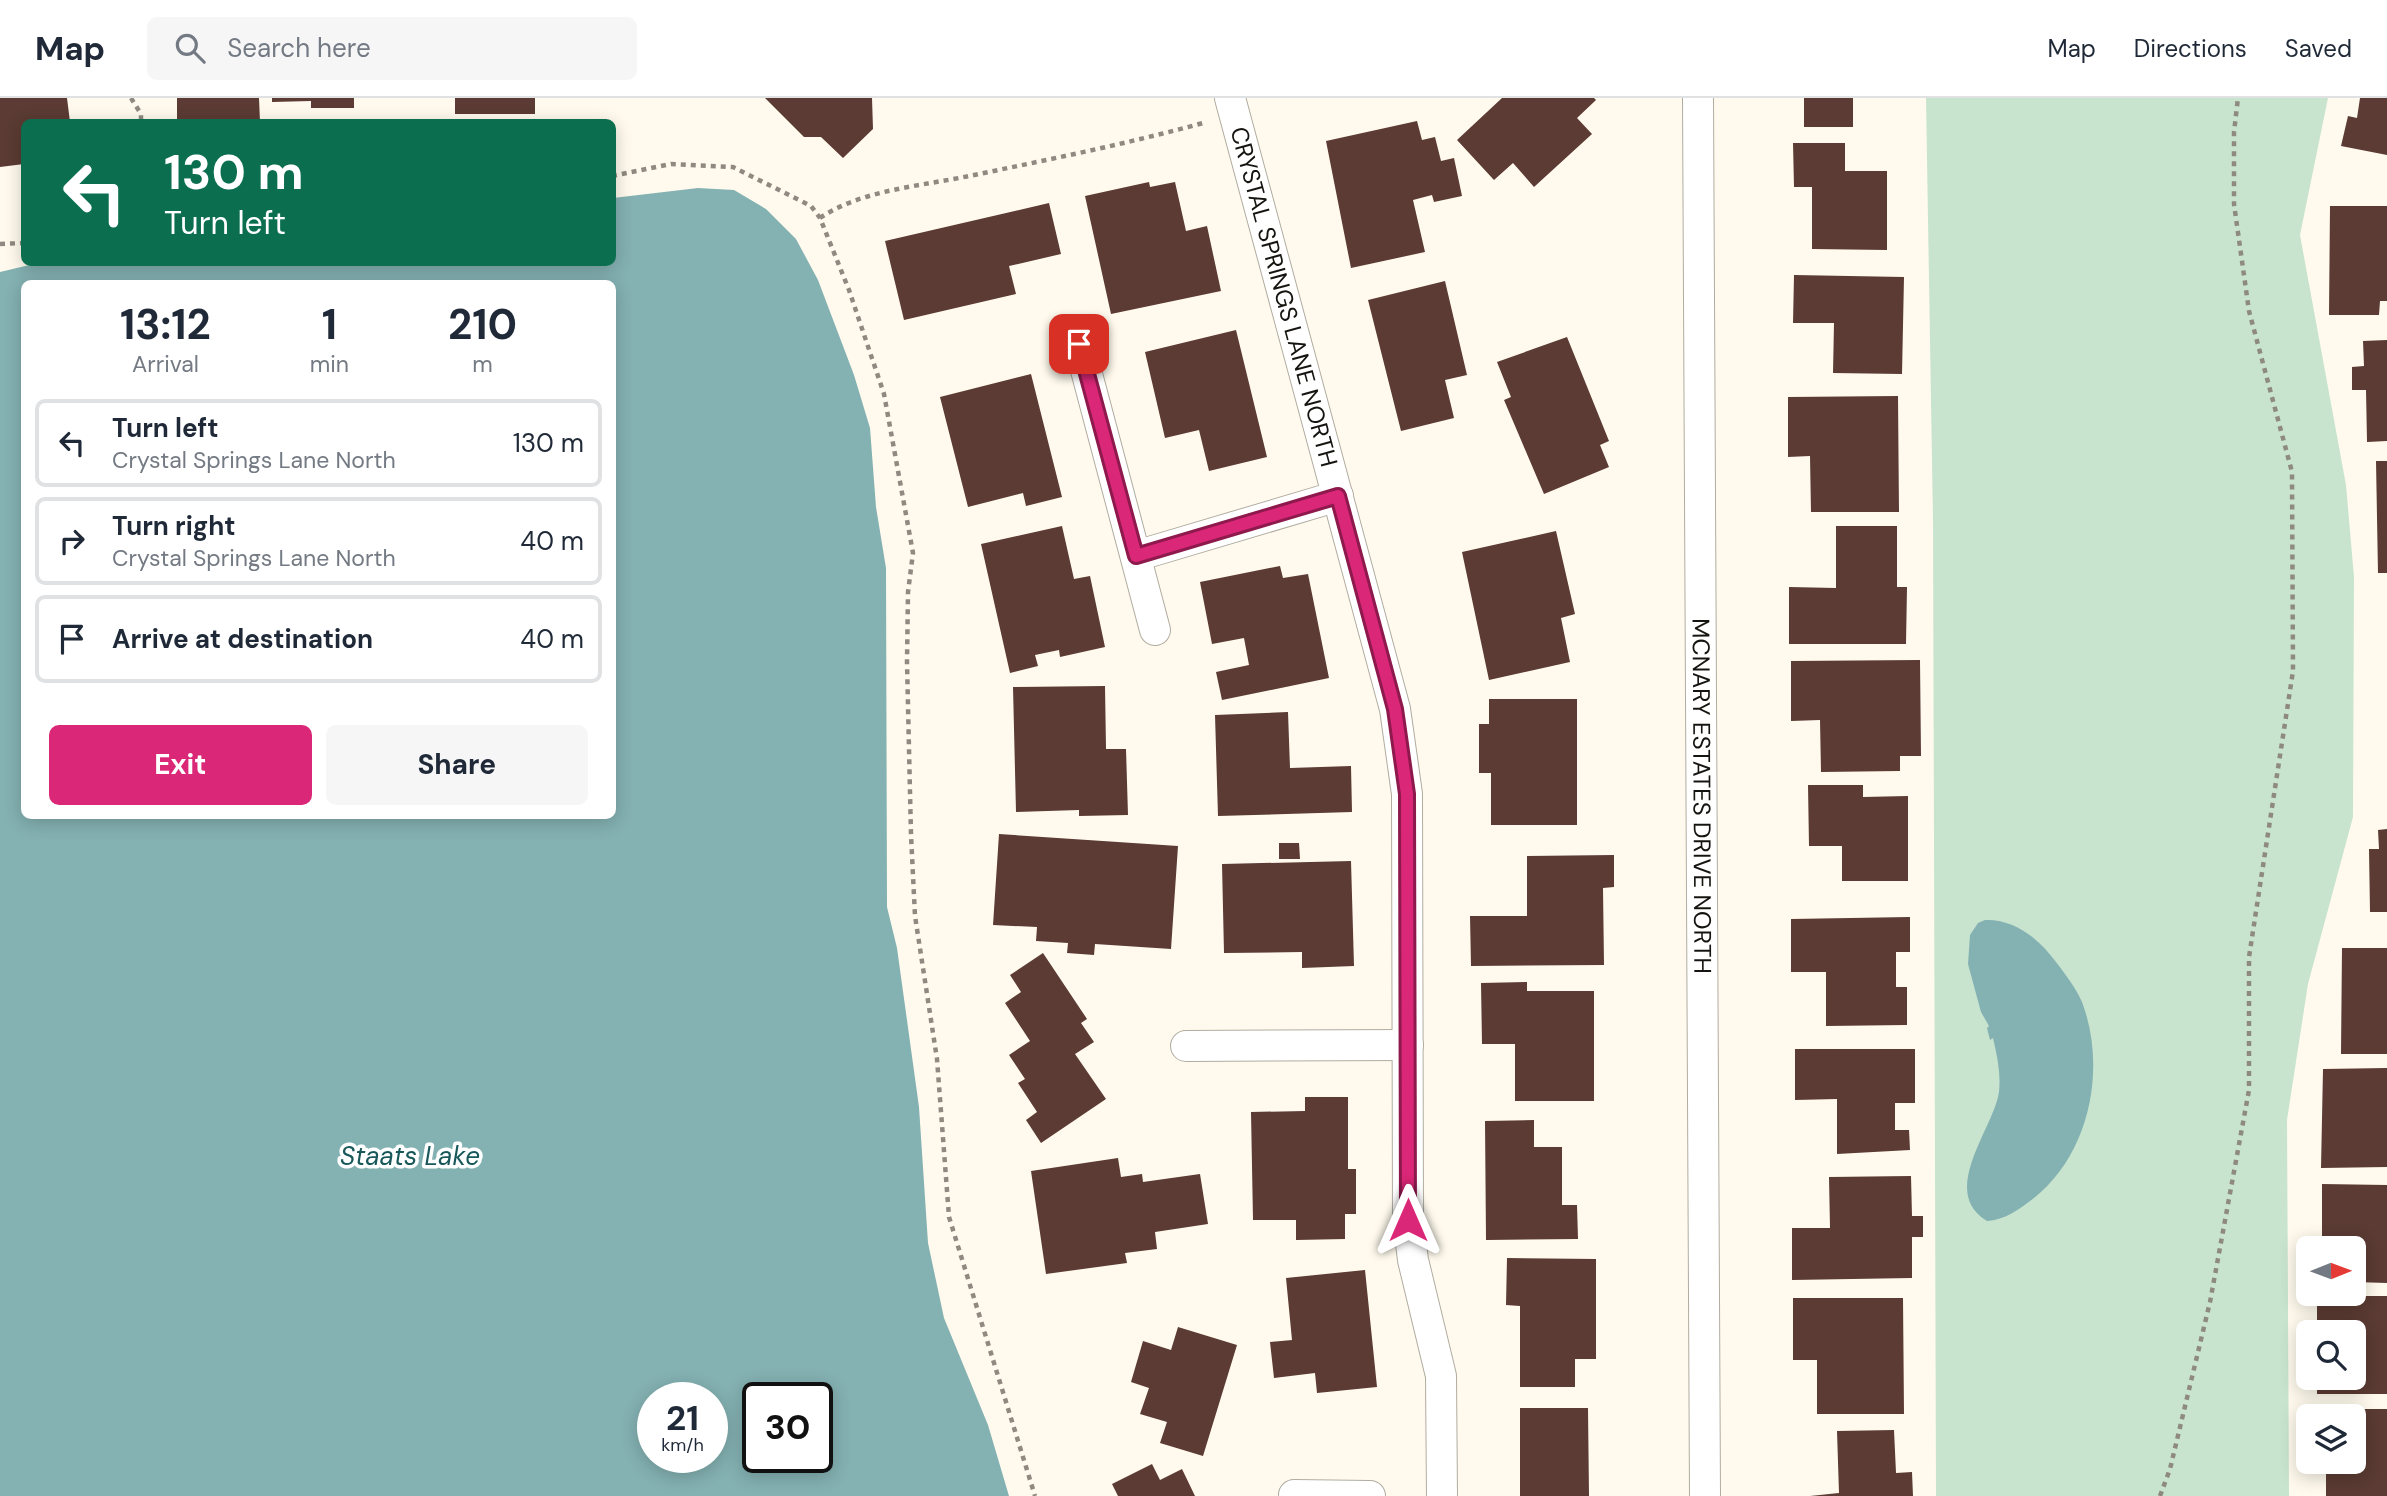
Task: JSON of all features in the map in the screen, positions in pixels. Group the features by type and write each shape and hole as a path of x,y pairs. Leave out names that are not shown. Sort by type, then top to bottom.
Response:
{"street":[{"name":"MCNARY ESTATES DRIVE NORTH","path":"1699,98 1704,1496"},
{"name":"CRYSTAL SPRINGS LANE NORTH","path":"1232,106 1395,709 1402,744 1407,794 1408,1220 1413,1260 1441,1376 1442,1496"},
{"path":"1079,344 1155,630"},
{"name":"CRYSTAL SPRINGS LANE NORTH","path":"1136,556 1338,496"},
{"path":"1186,1046 1408,1045"},
{"path":"1294,1495 1370,1496"}],"path":[{"path":"131,98 141,114 141,119"},
{"path":"2160,1496 2170,1469 2210,1302 2249,1090 2249,957 2293,671 2292,472 2249,311 2234,204 2234,132 2238,98"},
{"path":"820,218 835,208 887,193 1137,141 1232,106"},
{"path":"616,175 671,164 733,167 811,206 820,218 884,394 913,553 908,592 907,662 915,916 937,1059 949,1217 1035,1496"},
{"path":"0,244 21,243"}],"green space":[{"path":"1926,98 2328,98 2300,235 2346,485 2354,577 2353,817 2308,984 2287,1120 2289,1496 1936,1496 1933,522"}],"water":[{"name":"Staats Lake","path":"698,188 734,190 766,209 796,239 818,280 854,375 870,428 876,507 886,568 887,907 897,948 919,1107 928,1243 944,1318 988,1425 1009,1496 0,1496 0,272 25,266 616,266 616,198"},
{"path":"1985,920 2016,927 2034,938 2049,954 2082,1002 2093,1054 2093,1081 2088,1108 2069,1158 2053,1180 2029,1202 2006,1216 1987,1221 1973,1209 1968,1194 1968,1177 1973,1159 1999,1092 1993,1038 1990,1040 1987,1028 1989,1026 1981,1012 1968,964 1970,935 1978,923"}],"building":[{"path":"0,98 67,98 70,119 21,119 21,164 0,167"},
{"path":"177,98 259,98 260,119 177,119"},
{"path":"272,98 354,98 354,108 311,108 311,101 272,102"},
{"path":"455,98 535,98 535,114 455,114"},
{"path":"765,98 872,98 873,129 843,158 821,137 804,137"},
{"path":"1502,98 1594,98 1596,100 1577,118 1592,134 1534,187 1513,163 1494,180 1457,140"},
{"path":"1804,98 1853,98 1853,127 1804,127"},
{"path":"2360,98 2387,98 2387,155 2341,146 2348,116 2357,118"},
{"path":"1417,121 1422,140 1435,137 1441,161 1454,158 1462,196 1434,202 1432,195 1413,200 1425,252 1351,268 1326,141"},
{"path":"1793,143 1845,143 1845,171 1887,171 1887,250 1812,249 1812,187 1794,187"},
{"path":"1149,182 1150,187 1175,182 1186,231 1207,226 1221,291 1111,314 1085,196"},
{"path":"1049,203 1061,254 1009,266 1016,294 904,320 885,241"},
{"path":"2330,206 2387,206 2387,301 2380,301 2379,315 2329,315"},
{"path":"1794,275 1904,277 1902,374 1833,373 1834,323 1793,323"},
{"path":"1445,281 1467,375 1445,380 1454,418 1401,431 1368,300"},
{"path":"1236,330 1267,457 1209,471 1199,430 1165,438 1145,352"},
{"path":"1567,337 1609,441 1600,445 1609,467 1544,494 1504,400 1511,397 1497,362"},
{"path":"2387,340 2387,441 2367,442 2366,390 2352,390 2352,367 2364,366 2363,341"},
{"path":"1031,374 1062,497 1026,506 1023,493 968,507 940,397"},
{"path":"1898,396 1899,512 1811,512 1810,456 1788,457 1788,397"},
{"path":"2376,461 2387,461 2387,573 2378,573"},
{"path":"1062,526 1074,579 1090,576 1105,647 1060,657 1059,650 1035,655 1038,666 1010,673 981,544"},
{"path":"1836,526 1897,526 1897,587 1907,587 1906,644 1789,644 1789,587 1836,588"},
{"path":"1556,531 1575,614 1561,618 1570,662 1489,680 1462,552"},
{"path":"1280,566 1283,578 1308,574 1329,678 1222,700 1216,672 1249,665 1244,638 1212,644 1200,582"},
{"path":"1920,660 1921,756 1900,756 1900,771 1821,772 1820,720 1791,721 1791,661"},
{"path":"1105,686 1106,749 1126,749 1128,815 1079,816 1079,810 1016,812 1013,687"},
{"path":"1489,699 1577,699 1577,825 1491,825 1491,773 1479,773 1479,724 1489,724"},
{"path":"1288,712 1290,768 1351,766 1352,812 1218,816 1215,715"},
{"path":"1808,785 1863,785 1863,797 1908,796 1908,881 1842,881 1842,846 1809,846"},
{"path":"2387,829 2387,912 2370,912 2369,849 2379,849 2378,830"},
{"path":"999,834 1178,846 1171,949 1095,944 1094,955 1067,953 1068,943 1036,941 1037,927 993,925"},
{"path":"1279,843 1299,843 1300,859 1279,859"},
{"path":"1614,855 1614,887 1603,888 1604,965 1471,966 1470,916 1527,916 1527,856"},
{"path":"1351,861 1354,966 1302,968 1302,952 1224,953 1222,864"},
{"path":"1910,917 1910,952 1896,952 1896,987 1907,987 1907,1025 1826,1026 1826,972 1791,972 1791,919"},
{"path":"2342,948 2387,948 2387,1054 2341,1054"},
{"path":"1043,953 1087,1019 1081,1023 1094,1042 1075,1054 1106,1099 1041,1143 1026,1120 1037,1112 1018,1083 1025,1079 1009,1055 1030,1041 1005,1003 1021,992 1010,975"},
{"path":"1527,982 1527,991 1594,991 1594,1101 1515,1101 1515,1044 1482,1044 1481,983"},
{"path":"1795,1049 1915,1049 1915,1103 1895,1103 1895,1130 1909,1130 1910,1150 1837,1154 1837,1099 1795,1100"},
{"path":"2387,1068 2387,1167 2321,1168 2323,1069"},
{"path":"1305,1097 1348,1097 1348,1169 1356,1169 1356,1214 1345,1214 1345,1239 1296,1240 1296,1220 1253,1220 1251,1112 1305,1111"},
{"path":"1534,1120 1534,1147 1562,1147 1562,1205 1577,1205 1578,1239 1486,1240 1485,1121"},
{"path":"1118,1158 1121,1177 1142,1174 1143,1182 1200,1174 1208,1224 1155,1232 1157,1249 1125,1253 1127,1263 1046,1274 1031,1171"},
{"path":"1911,1176 1912,1216 1923,1216 1923,1237 1912,1237 1912,1278 1792,1280 1792,1228 1830,1228 1829,1177"},
{"path":"2322,1184 2387,1185 2387,1283 2366,1282 2366,1236 2322,1236"},
{"path":"1507,1258 1596,1259 1596,1359 1575,1359 1575,1387 1520,1387 1520,1306 1506,1305"},
{"path":"1365,1270 1377,1387 1317,1393 1315,1373 1274,1378 1270,1342 1292,1340 1286,1278"},
{"path":"2366,1296 2387,1296 2387,1394 2317,1394 2317,1390 2366,1390 2366,1320 2317,1320 2317,1306 2366,1306"},
{"path":"1793,1298 1903,1298 1904,1414 1817,1414 1817,1360 1793,1360"},
{"path":"1178,1327 1237,1345 1203,1456 1160,1443 1167,1422 1140,1414 1149,1388 1131,1382 1143,1341 1171,1350"},
{"path":"1520,1408 1588,1408 1589,1496 1520,1496"},
{"path":"2366,1409 2387,1409 2387,1496 2326,1496 2326,1474 2366,1474"},
{"path":"1894,1430 1896,1473 1912,1472 1913,1496 1810,1496 1839,1493 1837,1431"},
{"path":"1152,1464 1160,1480 1182,1469 1195,1496 1118,1496 1112,1484"}],"route":[{"path":"1079,344 1136,556 1338,496 1395,709 1407,794 1408,1220"}]}
